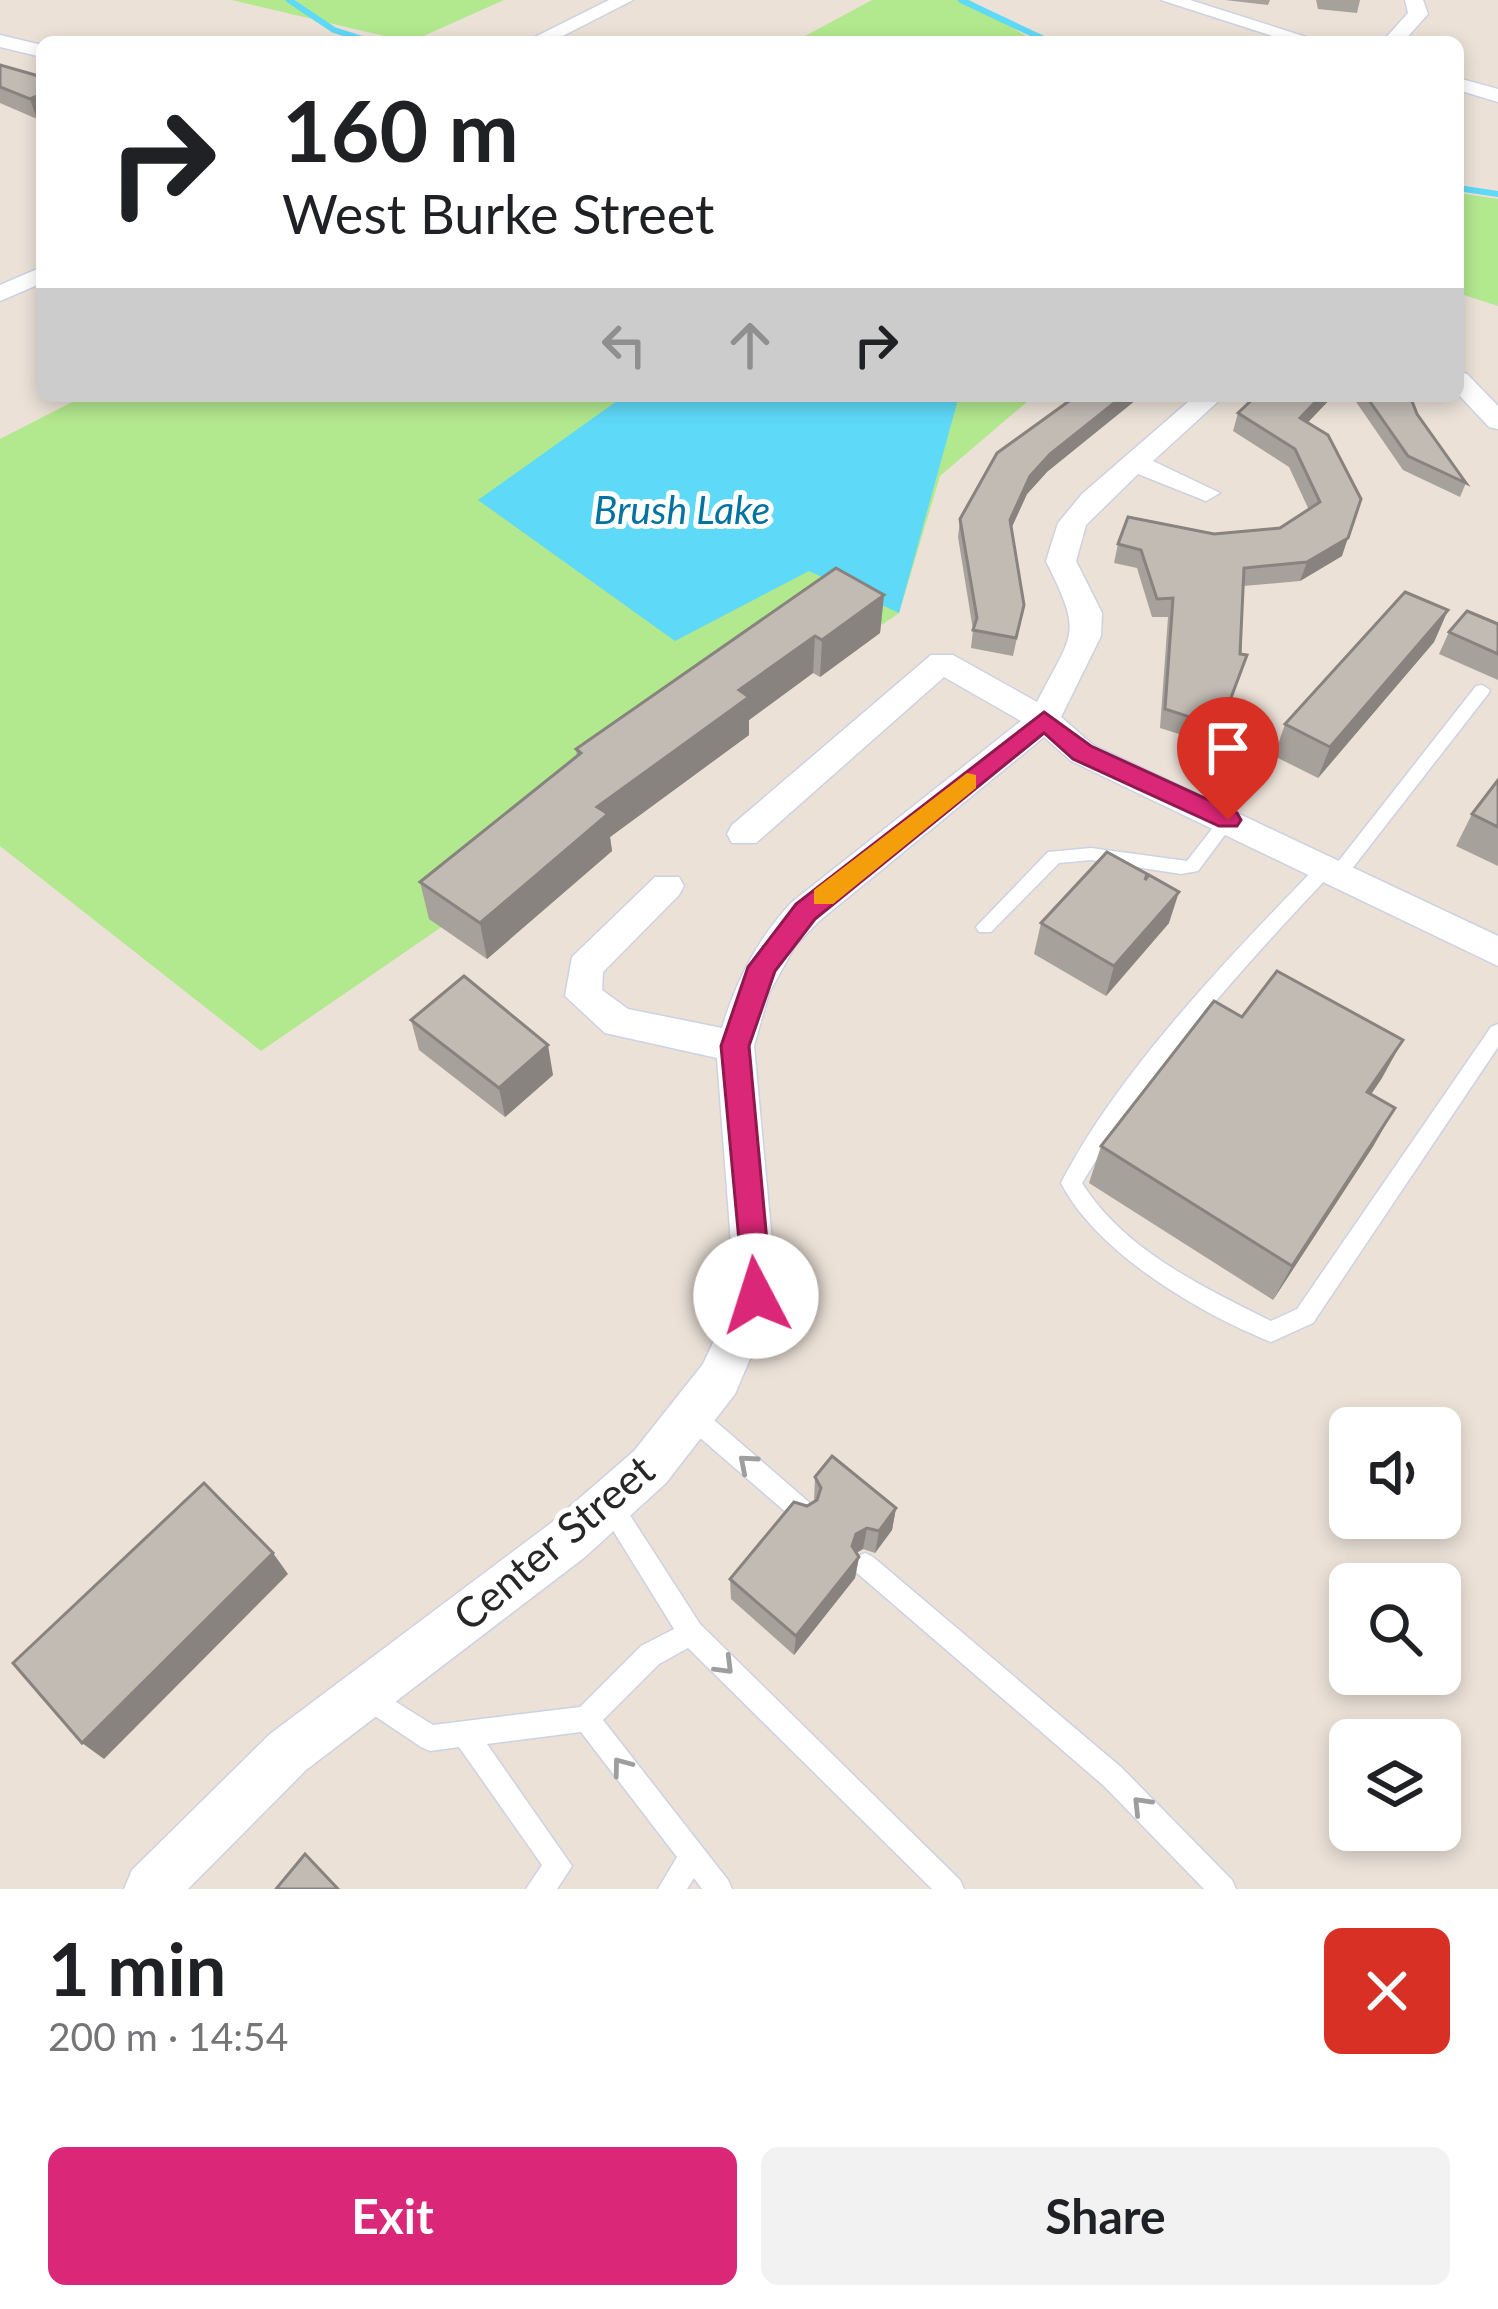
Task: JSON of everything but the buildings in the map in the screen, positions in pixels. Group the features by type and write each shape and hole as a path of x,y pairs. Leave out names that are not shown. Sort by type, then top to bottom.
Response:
{"street":[{"path":"549,36 625,0"},
{"path":"1170,0 1292,36"},
{"path":"1399,36 1418,14 1414,0"},
{"path":"0,40 36,49"},
{"path":"1464,86 1498,96"},
{"path":"0,294 36,277"},
{"path":"1464,386 1498,422"},
{"path":"1044,720 1086,636 1088,613 1060,561 1062,544 1092,500 1205,402"},
{"path":"1138,464 1206,493"},
{"path":"744,834 942,662 1044,720 1082,752 1498,952"},
{"name":"Center Street","path":"151,1889 288,1752 650,1467 719,1379 756,1296 735,1046 751,992 782,936 1044,720"},
{"path":"667,886 585,967 583,996 618,1022 735,1046"}],"lane":[{"path":"1482,690 1332,871 1189,1024 1091,1148 1071,1184 1102,1226 1215,1304 1270,1332 1305,1316 1498,1032"},
{"path":"986,927 1054,857 1091,854 1192,866 1228,820"},
{"path":"691,1415 802,1512"},
{"path":"609,1503 691,1633 951,1889"},
{"path":"865,1565 1113,1777 1222,1889"},
{"path":"365,1694 430,1738 586,1719 650,1655 691,1633"},
{"path":"586,1719 719,1889"},
{"path":"466,1735 559,1866 539,1889"},
{"path":"671,1889 691,1859"}],"green space":[{"path":"232,0 504,0 423,36 385,36"},
{"path":"872,0 970,0 1026,36 805,36"},
{"path":"1464,194 1498,199 1498,306 1464,295"},
{"path":"72,402 1027,402 940,476 899,613 261,1051 0,846 0,439"}],"water":[{"name":"Brush Lake","path":"616,402 957,402 899,613 809,571 675,641 478,500"}],"waterway":[{"path":"289,0 334,30 353,36"},
{"path":"961,0 1037,36"},
{"path":"1464,189 1498,194"}],"slow traffic":[{"path":"824,897 967,781"}],"route":[{"path":"756,1296 735,1046 762,967 805,912 1044,720 1082,752 1228,820"}]}
